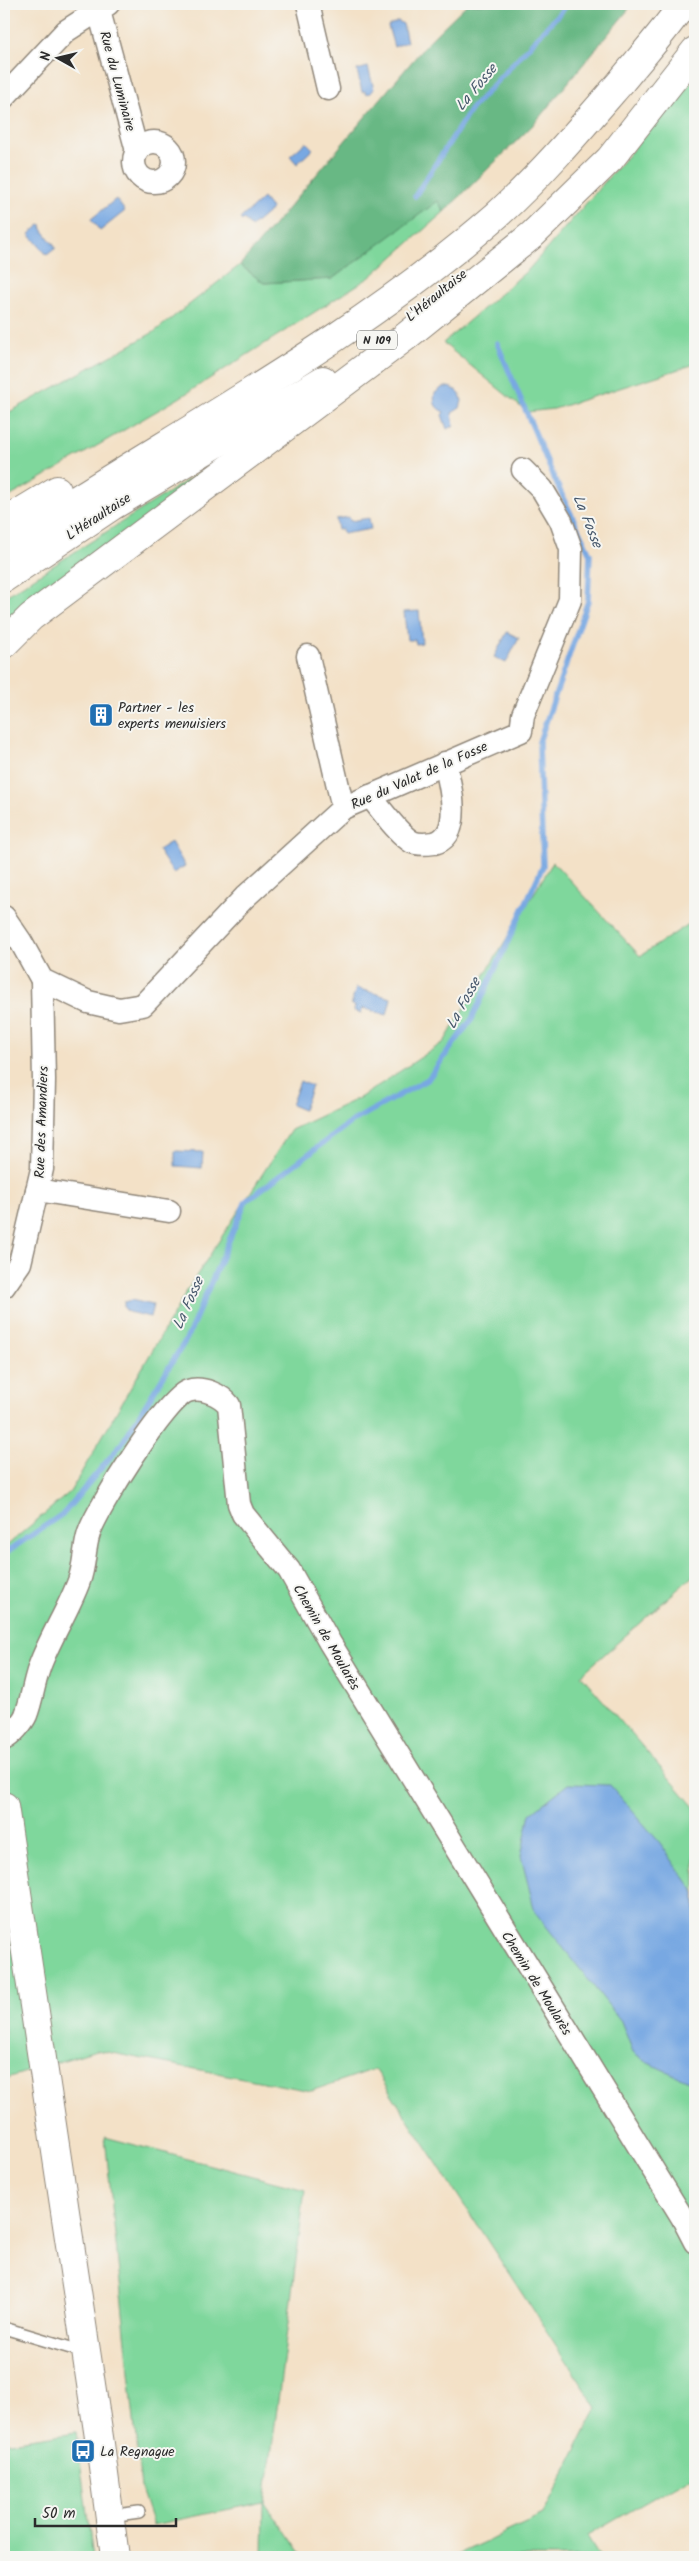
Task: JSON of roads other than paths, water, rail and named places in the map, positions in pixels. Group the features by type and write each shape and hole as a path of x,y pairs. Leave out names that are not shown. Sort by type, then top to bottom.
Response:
{"main road":[{"path":"4,522 220,396 332,324 395,280 448,236 566,123 646,36 671,4"},
{"name":"L'Héraultaise","path":"4,546 75,499 246,396 424,273 498,214 581,129 683,4"},
{"name":"L'Héraultaise","path":"4,578 112,506 322,380 417,311 524,224 601,149 695,35"},
{"path":"4,644 31,617 404,338 532,235 610,159 695,50"},
{"path":"4,1806 115,2557"}],"street":[{"path":"308,4 328,88"},
{"name":"Rue du Luminaire","path":"4,97 66,31 104,7 137,151"},
{"name":"Rue du Valat de la Fosse","path":"42,980 88,1002 119,1009 143,1005 246,897 343,808 521,731 523,715 570,600 571,549 561,521 542,490 523,470"},
{"path":"308,656 343,808"},
{"path":"370,796 411,842 424,845 438,842 449,832 452,820 451,792 445,763"},
{"path":"4,917 22,942 42,980"},
{"name":"Rue des Amandiers","path":"4,1286 20,1263 42,1169 44,1080 42,980"},
{"path":"37,1190 168,1211"},
{"name":"Chemin de Moularès","path":"4,1739 8,1738 26,1716 32,1688 42,1660 79,1582 89,1533 137,1449 169,1404 188,1391 200,1391 222,1397 229,1405 239,1504 243,1514 289,1570 330,1643 682,2217 695,2242"}],"lane":[{"path":"4,2328 86,2353"},
{"path":"110,2516 139,2512"}],"water":[{"path":"398,21 403,24 407,42 394,47 388,26"},
{"path":"368,67 374,89 371,93 366,94 365,91 362,92 357,70"},
{"path":"306,142 313,149 297,164 290,156"},
{"path":"263,198 272,209 251,227 244,219 242,221 240,219"},
{"path":"116,199 125,211 100,231 91,219"},
{"path":"41,224 42,229 56,248 47,255 29,234"},
{"path":"443,387 450,387 456,390 460,394 462,401 460,408 452,413 454,426 447,429 442,415 444,412 435,405 434,400 435,393"},
{"path":"349,517 350,521 369,518 371,529 343,534 342,529 338,530 336,519"},
{"path":"419,611 422,643 416,644 415,640 407,640 404,612"},
{"path":"507,632 519,638 506,663 494,657"},
{"path":"171,842 185,866 173,873 158,850"},
{"path":"356,988 391,998 387,1015 362,1008 361,1013 354,1011 355,1006 351,1005"},
{"path":"300,1081 312,1086 303,1110 291,1105"},
{"path":"175,1151 203,1152 202,1168 175,1166"},
{"path":"131,1300 153,1305 150,1317 128,1312 124,1308 124,1302"},
{"path":"568,1784 610,1785 660,1843 695,1893 695,2081 691,2082 648,2063 633,2052 621,2021 535,1912 521,1856 530,1814"}],"waterway":[{"name":"La Fosse","path":"415,196 471,109 568,4"},
{"name":"La Fosse","path":"4,1554 64,1513 122,1443 187,1338 246,1201 351,1122 428,1079 472,1019 543,866 539,742 588,601 590,554 555,480 497,343"}],"place":[{"name":"Partner - les experts menuisiers","path":"101,715"},
{"name":"La Regnague","path":"83,2451"}]}
